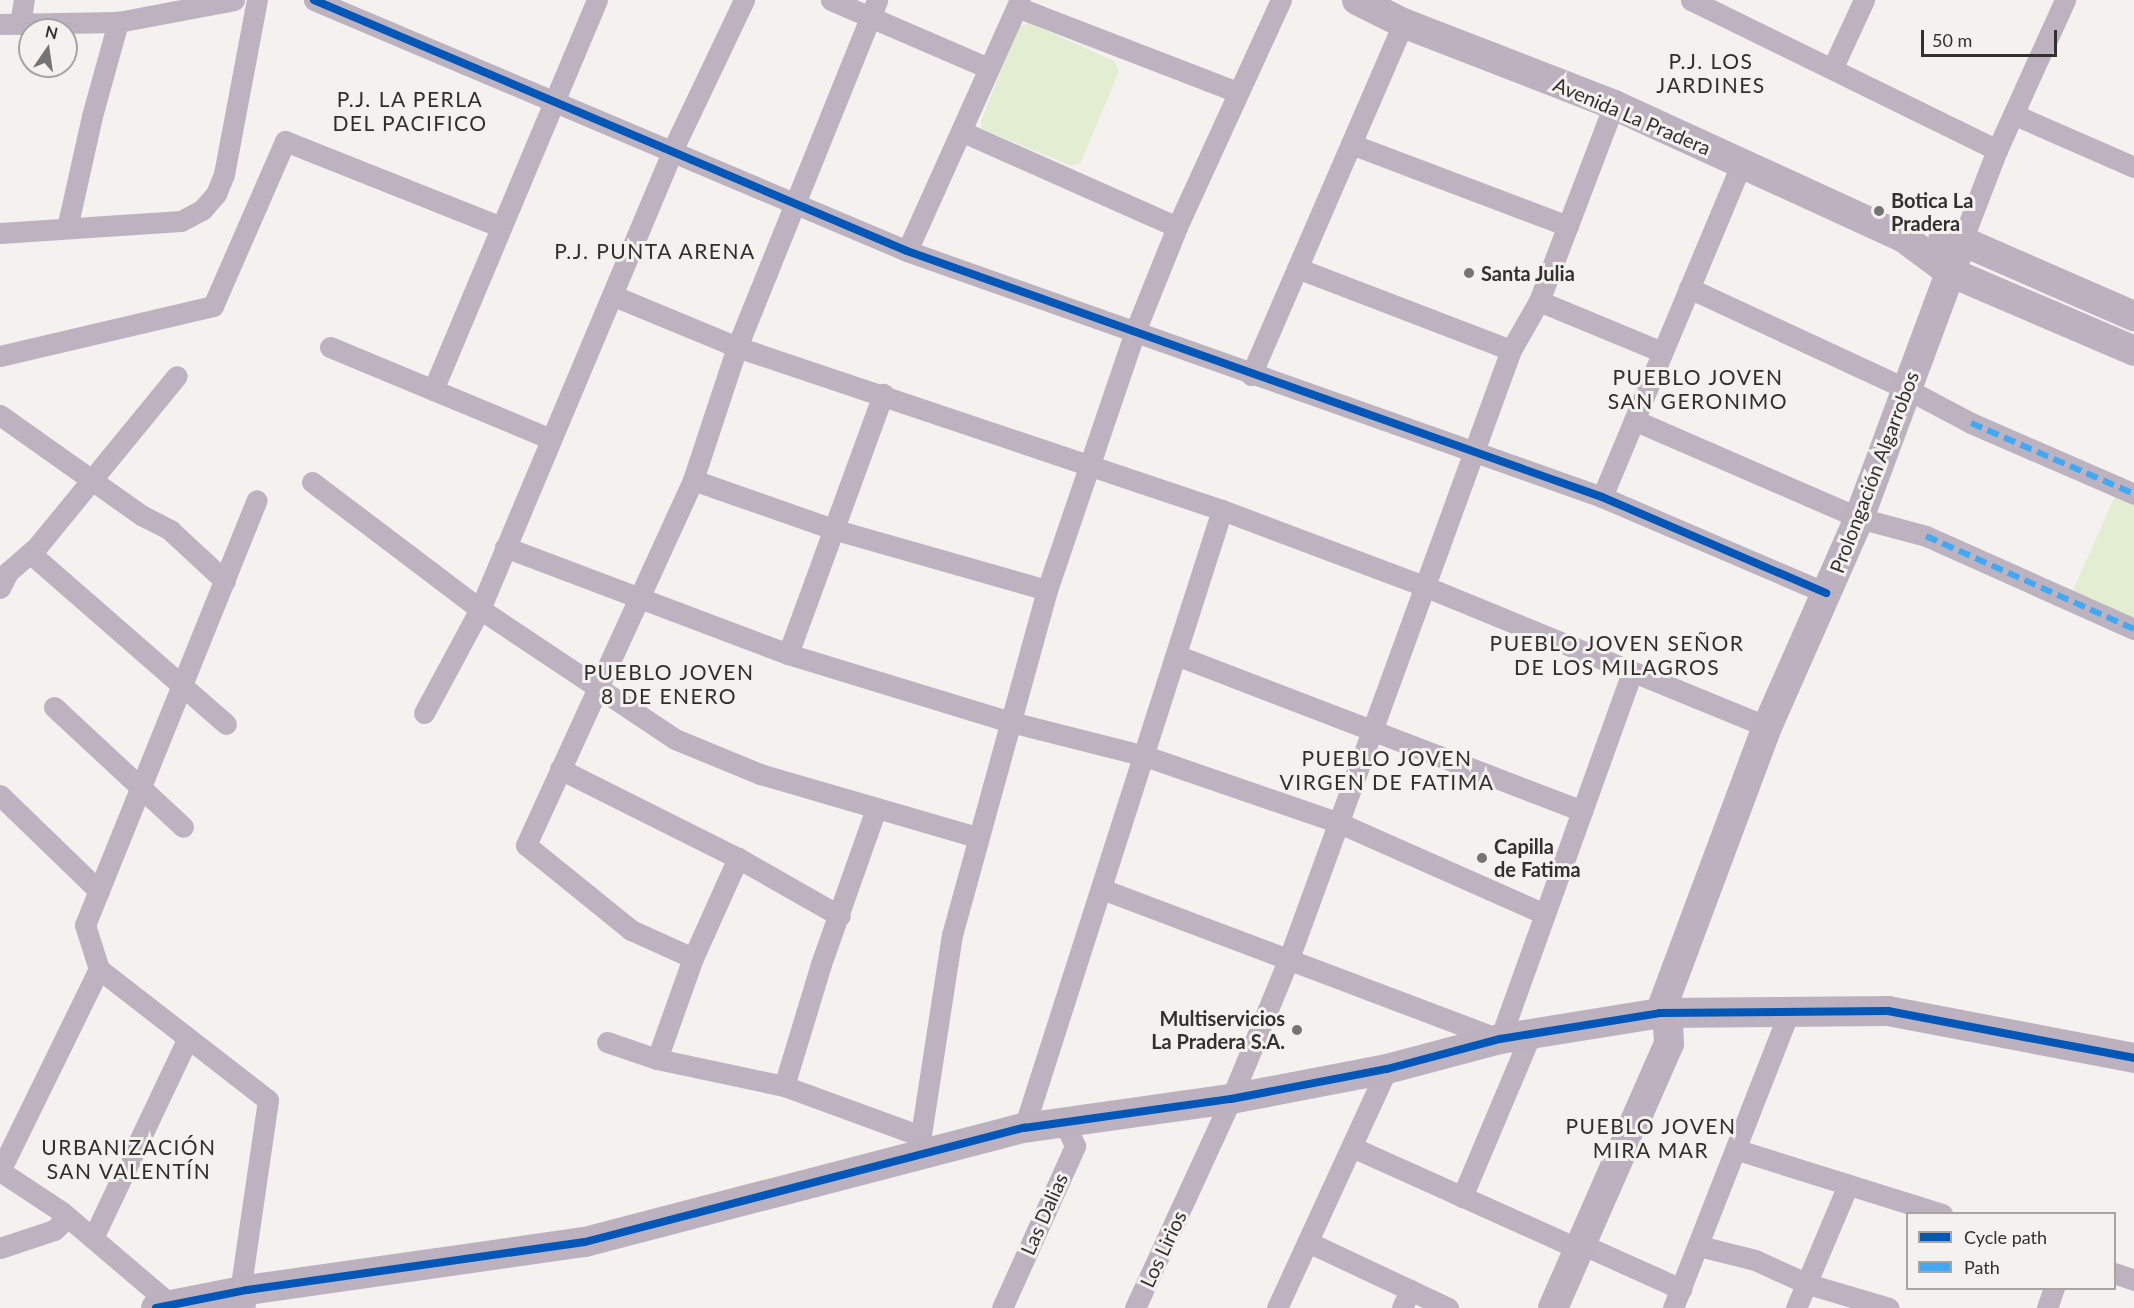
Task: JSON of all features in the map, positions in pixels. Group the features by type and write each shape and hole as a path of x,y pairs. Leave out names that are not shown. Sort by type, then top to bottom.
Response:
{"street":[{"path":"10,24 24,0"},
{"path":"10,24 118,22 234,0"},
{"path":"0,233 182,221 210,202 224,174 257,0"},
{"path":"314,0 674,149 907,251 1134,334 1474,450 1602,497 1826,593"},
{"path":"433,390 597,0"},
{"path":"424,713 480,609 549,438 614,296 674,149 744,0"},
{"path":"831,0 873,8 988,68"},
{"path":"919,1145 952,935 977,837 1047,590 1134,334 1177,227 1281,0"},
{"name":"Avenida La Pradera","path":"1357,0 1403,23 1614,105 1904,238 1950,273 2134,351"},
{"path":"1691,0 1833,66 1997,150"},
{"path":"1833,66 1864,0"},
{"name":"Prolongación Algarrobos","path":"1660,1013 1767,727 1859,518 1997,150 2066,0"},
{"path":"907,251 963,132 988,68 1018,4 1237,92"},
{"path":"693,958 631,930 526,845 693,480 737,347 873,8"},
{"path":"68,228 92,116 118,22"},
{"path":"1251,375 1403,23"},
{"name":"Los Lirios","path":"1135,1308 1231,1099 1288,961 1511,350 1539,301 1614,105"},
{"path":"2015,115 2134,167"},
{"path":"963,132 1177,227"},
{"path":"0,356 213,306 285,141 501,227"},
{"path":"1351,144 1568,226"},
{"path":"1602,497 1741,164"},
{"name":"Avenida La Pradera","path":"1904,238 1962,241 2134,316"},
{"path":"1297,268 1511,350"},
{"path":"1689,288 1907,389 1971,423 2134,494"},
{"path":"614,296 737,347 883,393 1222,510 1424,586 1767,727"},
{"path":"1539,301 1662,352"},
{"path":"330,347 549,438"},
{"path":"0,588 8,572 30,553 177,376"},
{"path":"788,654 836,530 883,393"},
{"path":"0,415 141,515 170,530 225,581"},
{"path":"1634,420 1859,518 1926,536 2134,629"},
{"path":"693,480 836,530 1047,590"},
{"path":"312,482 480,609 675,739 760,774 977,837"},
{"path":"245,1299 242,1279 268,1100 99,969 85,925 257,500"},
{"path":"1024,1128 1222,510"},
{"path":"505,547 788,654 1011,722 1145,756 1337,822 1545,914"},
{"path":"30,553 226,724"},
{"path":"1176,655 1582,811"},
{"path":"1500,1039 1632,673"},
{"path":"54,707 183,827"},
{"path":"560,769 738,858 840,916"},
{"path":"0,795 99,891"},
{"path":"784,1086 821,964 840,916 876,809"},
{"path":"657,1059 693,958 738,858"},
{"path":"1102,889 1500,1039"},
{"path":"99,969 0,1171 68,1217 163,1306 245,1299 585,1242 919,1145 1064,1121 1231,1099 1387,1069 1500,1039 1660,1013 1888,1011 2134,1058"},
{"path":"1352,1147 1580,1247 1677,1298 1738,1150 1789,1012"},
{"path":"1553,1308 1669,1044 1668,1025 1660,1013"},
{"path":"1462,1197 1531,1034"},
{"path":"93,1238 188,1038"},
{"path":"607,1042 657,1059 784,1086 919,1145"},
{"path":"1277,1308 1387,1069"},
{"name":"Las Dalias","path":"1002,1308 1075,1146 1064,1121"},
{"path":"1738,1150 1936,1212"},
{"path":"1796,1308 1848,1185"},
{"path":"0,1248 54,1230 68,1217"},
{"path":"1308,1242 1406,1299 1448,1308"},
{"path":"1699,1246 1755,1260 1808,1284 1889,1308"},
{"path":"2116,1273 2134,1280"},
{"path":"2047,1308 2053,1290"}],"green space":[{"path":"1029,23 1114,61 1119,71 1081,162 1072,166 982,129 981,121 1019,26"},
{"path":"2116,494 2134,502 2134,623 2071,595"}],"marked path":[{"path":"1971,423 2134,494"},
{"path":"1926,536 2134,629"}],"cycle path":[{"path":"314,0 907,251 1602,497 1826,593"},
{"path":"156,1308 247,1290 585,1242 1024,1128 1231,1099 1387,1069 1500,1039 1660,1013 1888,1011 2134,1058"}],"place":[{"name":"Botica La Pradera","path":"1879,211"},
{"name":"Santa Julia","path":"1469,273"},
{"name":"Capilla de Fatima","path":"1482,858"},
{"name":"Multiservicios La Pradera S.A.","path":"1297,1030"}],"district":[{"name":"P.J. LOS JARDINES","path":"1711,73"},
{"name":"P.J. LA PERLA DEL PACIFICO","path":"410,111"},
{"name":"P.J. PUNTA ARENA","path":"655,251"},
{"name":"PUEBLO JOVEN SAN GERONIMO","path":"1698,389"},
{"name":"PUEBLO JOVEN SEÑOR DE LOS MILAGROS","path":"1617,655"},
{"name":"PUEBLO JOVEN 8 DE ENERO","path":"669,684"},
{"name":"PUEBLO JOVEN VIRGEN DE FATIMA","path":"1387,770"},
{"name":"PUEBLO JOVEN MIRA MAR","path":"1651,1138"},
{"name":"URBANIZACIÓN SAN VALENTÍN","path":"129,1159"}]}
